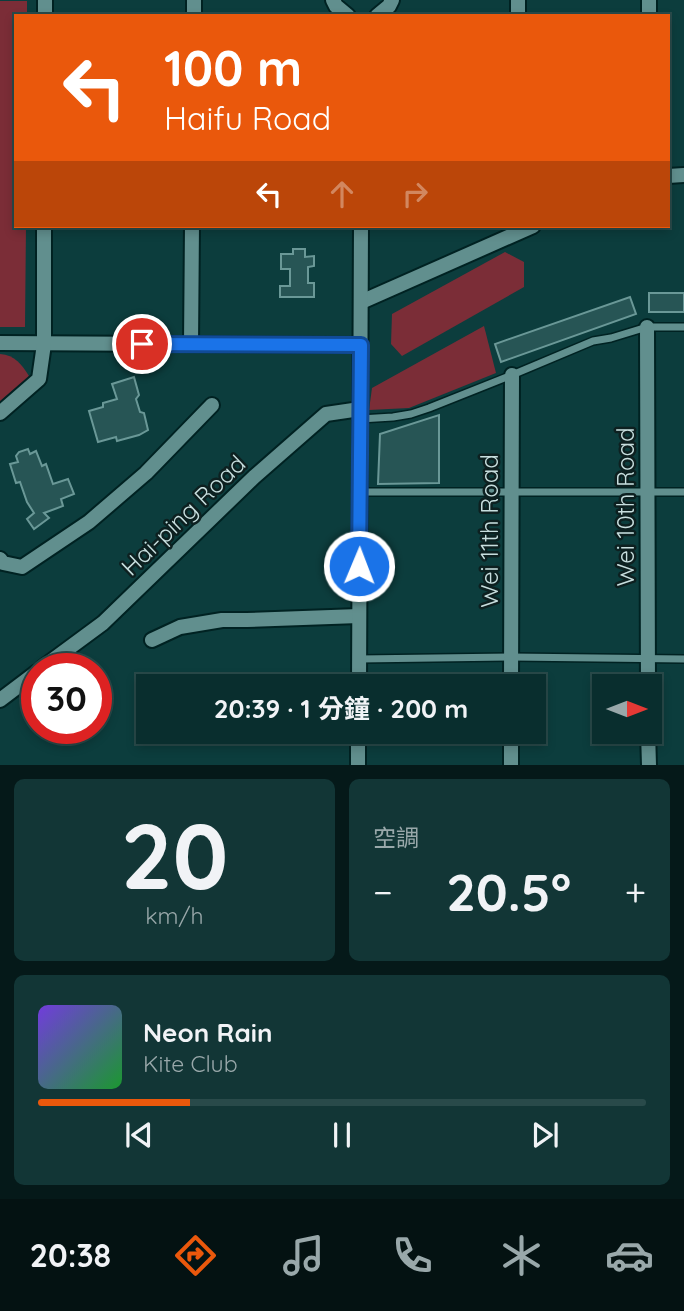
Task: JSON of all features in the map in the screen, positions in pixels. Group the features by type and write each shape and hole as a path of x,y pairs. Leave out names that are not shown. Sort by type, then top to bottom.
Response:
{"street":[{"path":"333,0 345,14"},
{"path":"380,14 392,0"},
{"path":"0,413 39,379 44,344 44,228"},
{"path":"191,344 192,228"},
{"path":"359,674 361,228"},
{"path":"361,302 517,229"},
{"name":"Wei 10th Road","path":"647,327 648,674"},
{"path":"0,343 361,345"},
{"name":"Wei 11th Road","path":"511,674 512,376"},
{"path":"0,559 3,563 22,567 89,522 146,473 212,405"},
{"name":"Hai-ping Road","path":"62,653 103,623 254,477 326,414 360,414"},
{"path":"152,640 180,627 211,621 359,616"},
{"path":"0,700 21,684"},
{"path":"358,744 358,765"},
{"path":"511,744 511,765"},
{"path":"648,744 649,765"}],"lane":[{"path":"360,414 393,417 411,414 512,376 593,341 647,327 684,327"},
{"path":"360,492 684,492"},
{"path":"359,659 684,659"}],"shaded area":[{"path":"0,1 27,1 27,14 14,14 14,228 26,228 25,327 0,327"},
{"path":"505,252 524,262 524,287 402,356 391,344 392,314"},
{"path":"484,326 496,373 409,408 369,410 372,388"},
{"path":"0,354 14,358 29,376 16,394 0,408"}],"building":[{"path":"293,249 305,249 305,257 314,256 314,266 308,267 308,283 314,283 314,297 280,297 280,286 290,286 290,269 281,269 281,254 293,254"},
{"path":"649,293 684,293 684,312 649,312"},
{"path":"630,297 636,314 501,362 495,344"},
{"path":"134,377 139,395 136,399 140,412 144,413 148,430 117,441 116,437 98,442 89,411 117,399 112,384"},
{"path":"439,415 439,483 378,484 380,434"},
{"path":"28,449 30,454 36,451 42,466 46,464 53,484 68,479 74,494 61,499 63,506 44,513 49,518 34,529 27,519 34,513 20,482 16,483 10,464 18,462 16,456 19,452"}],"route":[{"path":"142,344 361,345 359,566"}]}
